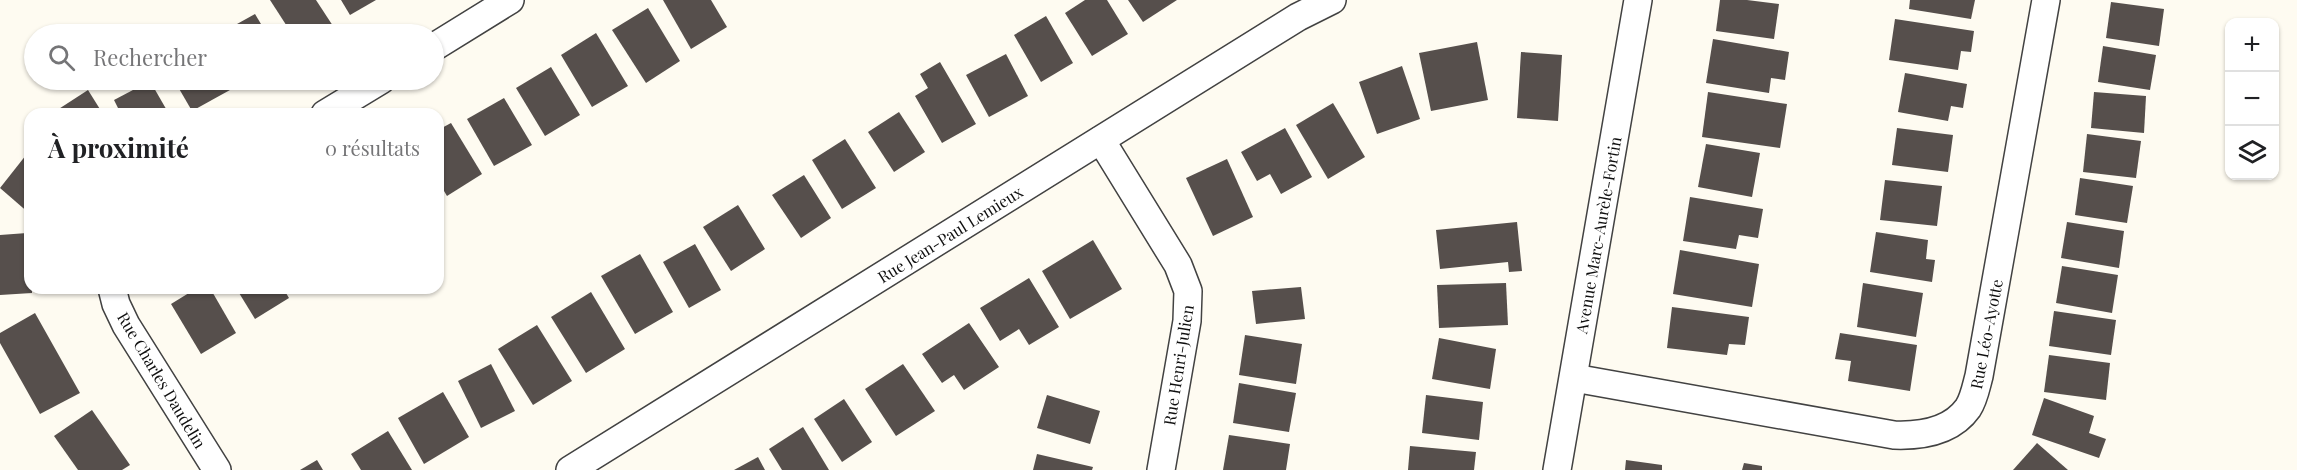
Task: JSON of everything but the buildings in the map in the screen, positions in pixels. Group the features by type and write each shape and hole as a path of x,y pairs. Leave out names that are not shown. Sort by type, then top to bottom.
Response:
{"street":[{"path":"444,41 510,0"},
{"name":"Rue Jean-Paul Lemieux","path":"570,470 1298,17 1332,0"},
{"name":"Avenue Marc-Aurèle-Fortin","path":"1557,470 1638,0"},
{"name":"Rue Léo-Ayotte","path":"1574,378 1894,435 1910,436 1932,432 1960,416 1973,398 1979,376 2046,0"},
{"path":"335,108 365,90"},
{"name":"Rue Henri-Julien","path":"1101,140 1178,266 1188,291 1187,321 1161,470"},
{"name":"Rue Charles Daudelin","path":"114,294 126,325 217,470"}]}
